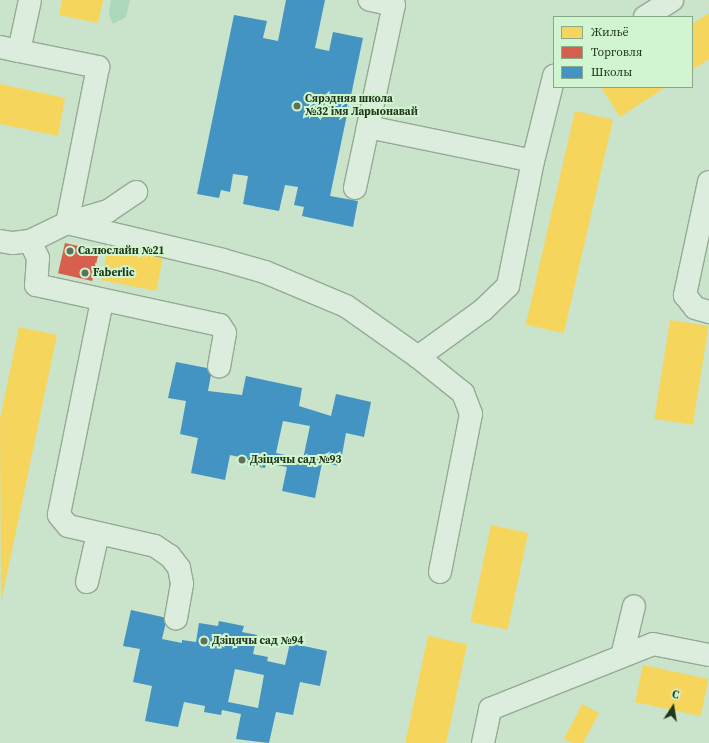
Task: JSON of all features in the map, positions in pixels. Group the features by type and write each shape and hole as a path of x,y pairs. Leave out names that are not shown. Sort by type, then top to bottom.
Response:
{"lane":[{"path":"30,0 9,49 98,67 67,223"},
{"path":"355,188 394,5 370,0"},
{"path":"647,16 672,0"},
{"path":"418,357 483,310 508,286 533,161 553,80"},
{"path":"368,127 533,161"},
{"path":"709,182 685,295 694,308 709,312"},
{"path":"0,242 13,243 30,241 67,223 108,211 136,192"},
{"path":"67,223 265,272 346,306 418,357 463,394 471,414 440,572"},
{"path":"30,241 38,258 36,285 220,325 225,333 219,366"},
{"path":"102,300 59,515 68,526 155,546 170,556 179,568 182,584 176,618"},
{"path":"87,582 98,533"},
{"path":"622,656 634,606"},
{"path":"483,743 490,709 622,656 653,644 709,655"}],"green space":[{"path":"111,0 130,0 126,17 113,24 109,14"}],"building: Жильё":[{"path":"62,0 103,0 98,23 59,15"},
{"path":"709,13 709,59 693,69 693,23"},
{"path":"0,84 65,98 58,136 0,124"},
{"path":"602,88 664,88 620,117"},
{"path":"575,111 613,120 564,333 526,324"},
{"path":"108,246 163,257 156,291 101,280"},
{"path":"670,320 709,326 693,425 654,419"},
{"path":"19,327 57,335 1,603 0,419"},
{"path":"491,525 528,533 508,630 470,622"},
{"path":"428,636 467,644 446,743 405,743"},
{"path":"643,665 709,679 701,716 635,702"},
{"path":"582,704 599,713 583,743 572,743 564,739"}],"building: Торговля":[{"path":"65,243 99,251 92,281 58,273"}],"building: Школы":[{"path":"286,0 325,0 315,48 329,51 333,32 363,38 330,196 358,201 353,227 302,216 304,207 294,205 298,187 285,185 279,211 243,204 248,176 233,174 230,192 221,190 219,198 197,194 234,15 267,21 263,38 278,41"},
{"path":"176,362 212,369 208,391 242,395 246,376 302,388 299,406 331,416 336,394 371,402 364,437 346,433 340,466 322,463 315,498 282,491 287,467 266,463 265,468 247,465 248,459 230,455 225,480 191,473 198,438 180,434 186,401 168,398","holes":["283,421 310,426 303,459 276,453"]},
{"path":"131,610 167,618 162,639 182,643 182,640 196,642 199,623 218,626 219,621 244,626 242,632 257,635 253,654 268,657 267,661 285,665 290,643 327,651 320,686 300,682 293,715 276,712 269,743 236,739 241,714 222,710 221,715 204,712 205,706 184,702 178,727 145,721 152,686 133,682 140,649 123,646","holes":["235,669 264,675 258,708 228,702"]}],"place":[{"name":"Сярэдняя школа №32 імя Ларыонавай","path":"297,106"},
{"name":"Салюслайн №21","path":"70,251"},
{"name":"Faberlic","path":"85,273"},
{"name":"Дзіцячы сад №93","path":"242,460"},
{"name":"Дзіцячы сад №94","path":"204,641"}]}
